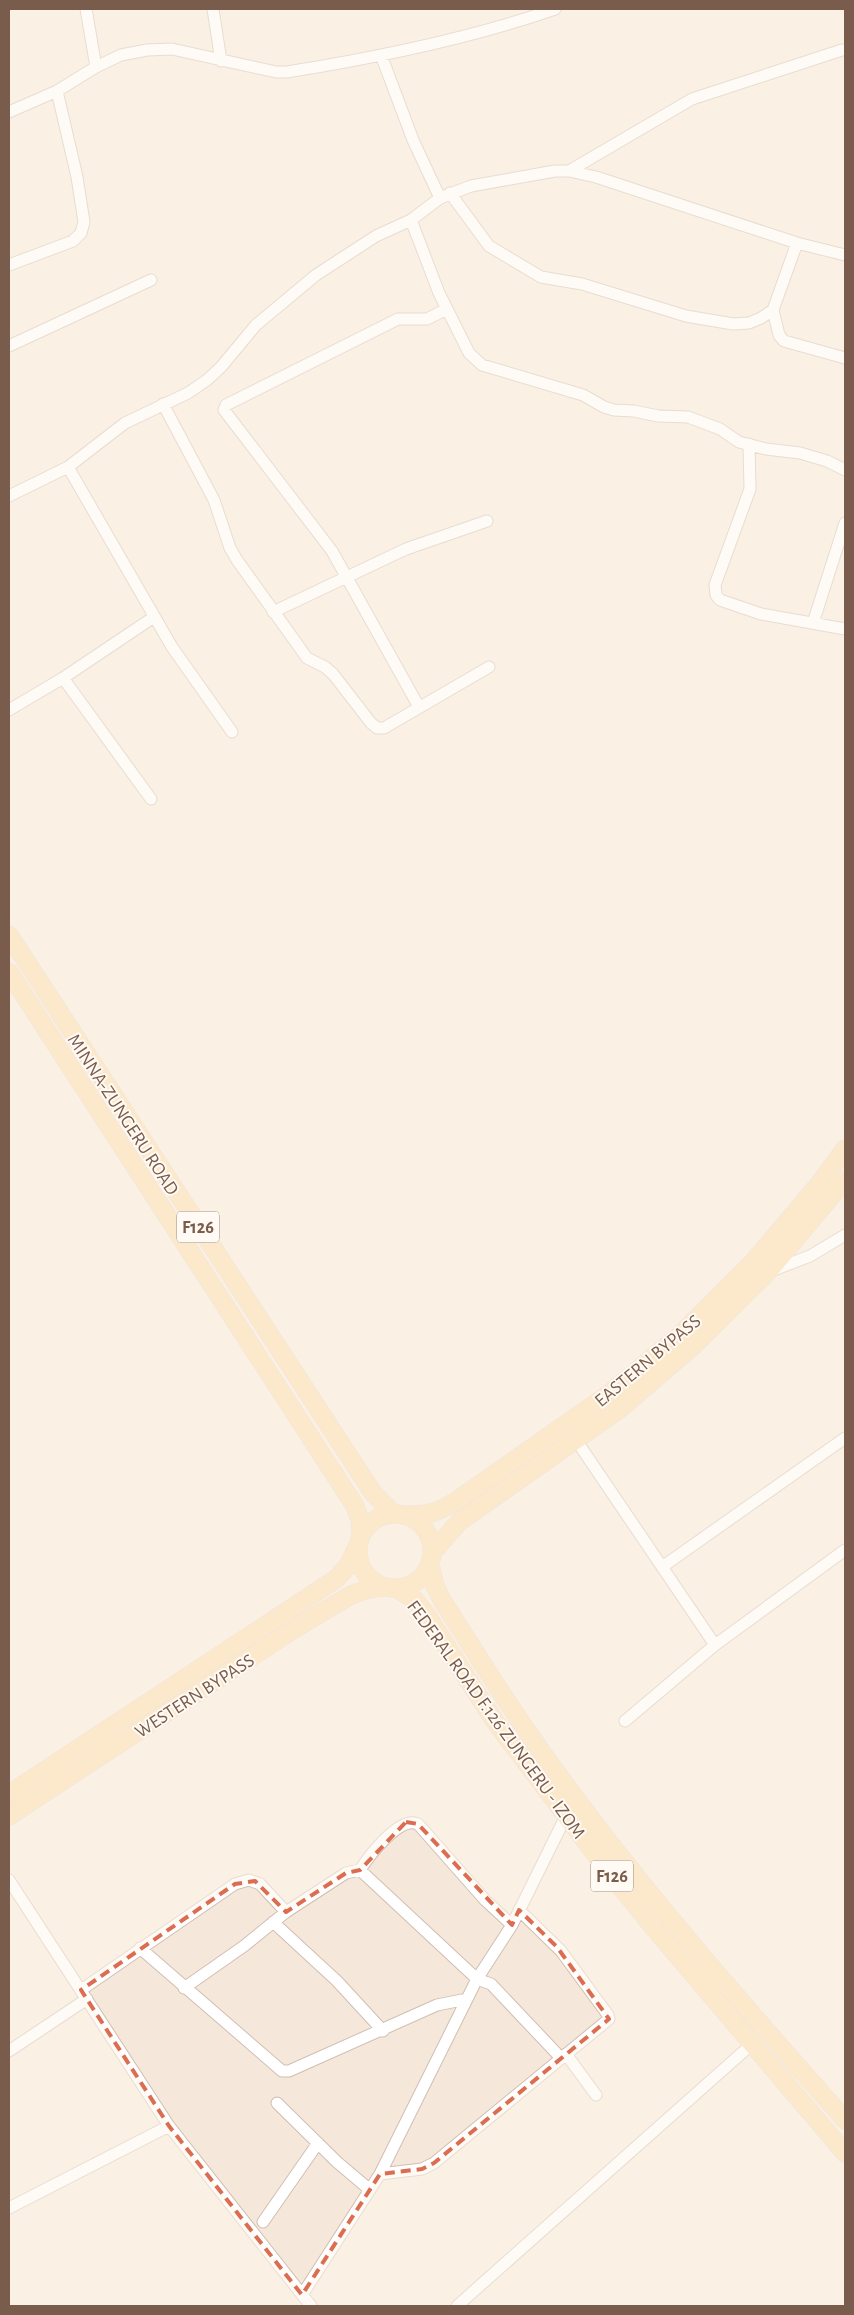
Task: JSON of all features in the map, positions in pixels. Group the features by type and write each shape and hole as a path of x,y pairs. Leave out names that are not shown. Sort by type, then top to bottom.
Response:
{"main road":[{"name":"MINNA-ZUNGERU ROAD","path":"9,935 80,1047 373,1493 400,1514"},
{"name":"MINNA-ZUNGERU ROAD","path":"9,972 355,1506 360,1520 359,1541"},
{"path":"64,1058 80,1047"},
{"name":"EASTERN BYPASS","path":"400,1514 428,1515 444,1509 609,1394 682,1334 754,1260 820,1183 845,1149"},
{"name":"EASTERN BYPASS","path":"431,1558 459,1522 620,1408 693,1346 767,1273 845,1180"},
{"path":"359,1541 369,1524 380,1516 400,1514"},
{"name":"FEDERAL ROAD F.126 ZUNGERU - IZOM","path":"400,1514 417,1521 426,1530 431,1541 431,1558 435,1586 443,1602 517,1716 569,1789 668,1916 845,2120"},
{"name":"FEDERAL ROAD F.126 ZUNGERU - IZOM","path":"359,1541 358,1560 364,1572 373,1582 391,1588 415,1600 496,1723 566,1816 654,1928 845,2153"},
{"name":"WESTERN BYPASS","path":"9,1794 336,1579 348,1566 359,1541"},
{"name":"FEDERAL ROAD F.126 ZUNGERU - IZOM","path":"391,1588 407,1586 417,1581 425,1573 431,1558"},
{"name":"WESTERN BYPASS","path":"9,1816 302,1624 351,1595 368,1589 391,1588"},
{"path":"654,1928 668,1916"}],"street":[{"path":"86,9 96,67"},
{"path":"213,9 221,61"},
{"path":"9,112 57,91 96,67 121,55 147,50 172,49 221,61 287,72 381,55 520,21 555,9"},
{"path":"569,171 692,98 842,50"},
{"path":"381,55 413,140 445,196 489,246 541,276 582,284 686,316 733,324 749,323 773,310"},
{"path":"9,265 73,241 81,233 84,222 77,177 57,91"},
{"path":"9,496 68,467 125,423 188,393 222,367 256,325 316,275 376,236 411,220 445,196 471,186 514,177 554,171 569,171 596,177 797,243 845,255"},
{"path":"411,220 436,287 469,353 482,365 583,395 604,407 614,410 697,420 720,429 739,442 766,449 800,453 827,461 845,470"},
{"path":"797,243 773,310 779,335 784,341 845,358"},
{"path":"9,346 151,280"},
{"path":"419,707 332,551 226,416 224,410 226,405 398,319 427,319 447,309"},
{"path":"163,404 214,500 230,548 236,560 307,658 325,667 333,674 371,724 377,728 384,728 489,667"},
{"path":"749,444 750,489 715,585 716,595 720,600 761,614 845,629"},
{"path":"68,467 154,617 232,732"},
{"path":"273,612 428,540 487,521"},
{"path":"813,623 845,523"},
{"path":"9,710 62,678 154,617"},
{"path":"62,678 151,799"},
{"path":"767,1273 810,1256 845,1235"},
{"path":"662,1567 845,1438"},
{"path":"576,1440 716,1645"},
{"path":"625,1721 716,1645 845,1550"},
{"path":"302,2295 380,2174 478,1979 512,1925 566,1816"},
{"path":"184,1988 244,1946 286,1912 346,1873 360,1870 377,1848 402,1824 413,1822 418,1824 485,1900 512,1925"},
{"path":"360,1870 478,1979 491,1984 564,2056 596,2095"},
{"path":"9,1880 169,2126 311,2306"},
{"path":"9,2051 84,1995 140,1948 242,1880 256,1880 286,1912"},
{"path":"380,2174 422,2169 434,2162 609,2019 608,2014 561,1951 519,1910"},
{"path":"273,1922 337,1981 384,2031"},
{"path":"140,1948 282,2071 289,2071 384,2031 437,2005 468,1999"},
{"path":"457,2306 752,2044"},
{"path":"277,2103 370,2190"},
{"path":"9,2208 169,2126"},
{"path":"263,2222 318,2143"}],"highlighted area":[{"path":"406,1822 418,1824 512,1925 519,1910 557,1947 609,2019 434,2163 422,2169 380,2174 302,2295 169,2126 81,1990 235,1884 255,1881 286,1912 346,1873 360,1870"}],"shaded area":[{"path":"9,9 845,9 845,2306 9,2306"}]}
